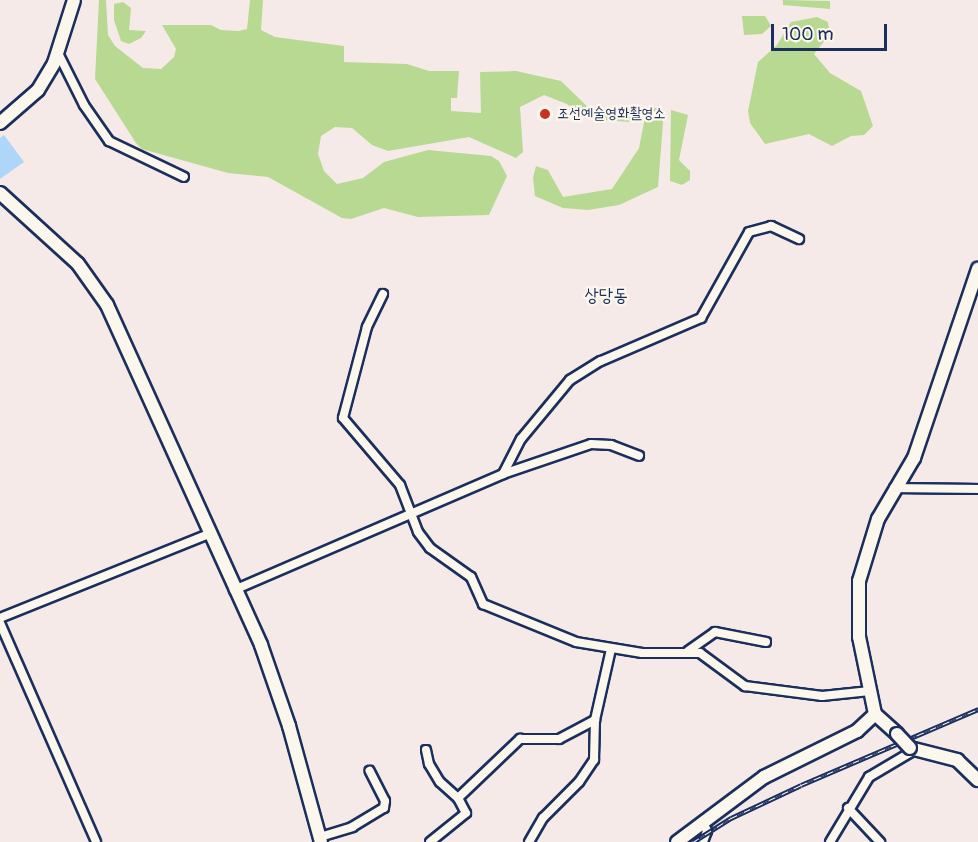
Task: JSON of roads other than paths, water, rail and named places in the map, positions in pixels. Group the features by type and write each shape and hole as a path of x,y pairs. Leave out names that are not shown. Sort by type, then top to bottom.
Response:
{"street":[{"path":"0,123 38,90 58,53 74,0"},
{"path":"58,53 84,105 109,141 184,177"},
{"path":"0,193 78,264 107,304 275,682 321,839 352,827 384,808 386,801 370,771"},
{"path":"503,474 521,439 570,380 601,361 701,318 749,232 771,226 799,239"},
{"path":"911,750 875,714 859,637 859,581 878,519 894,488 914,458 978,269"},
{"path":"383,294 367,327 343,418 400,485 411,515 430,548 471,578 483,604 559,637 611,650 700,653 745,686 822,696 870,691"},
{"path":"234,590 503,474 591,444 611,445 639,456"},
{"path":"894,488 978,489"},
{"path":"0,618 208,534"},
{"path":"0,623 96,842"},
{"path":"688,651 715,632 766,642"},
{"path":"529,842 543,818 590,768 597,746 595,720 611,650"},
{"path":"676,842 764,777 857,731 875,714"},
{"path":"458,798 520,739 559,739 595,720"},
{"path":"426,750 440,783 458,798 466,813 462,819 430,842"},
{"path":"830,842 868,777 911,750 928,751 957,760 978,780"},
{"path":"848,808 880,842"},
{"path":"703,821 707,831 703,842"}],"water":[{"path":"4,135 24,162 0,179 0,138"}],"railway":[{"path":"693,842 731,818 801,785 978,709"}],"place":[{"name":"조선예술영화촬영소","path":"545,114"}],"district":[{"name":"상당동","path":"606,296"}]}
